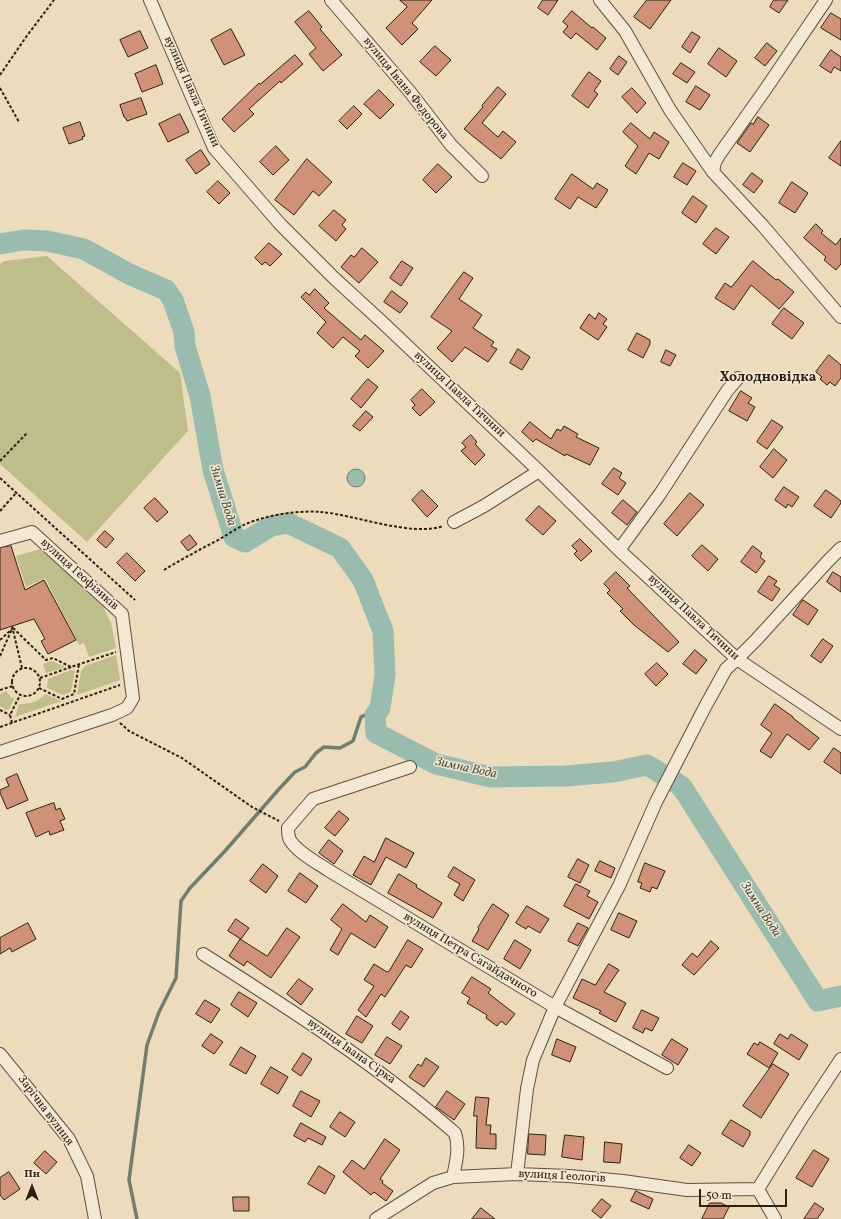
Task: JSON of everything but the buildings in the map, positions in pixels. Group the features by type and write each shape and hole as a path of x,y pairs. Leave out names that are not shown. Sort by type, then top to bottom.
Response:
{"street":[{"name":"вулиця Павла Тичини","path":"150,0 214,148 280,224 334,278 539,471 619,550 737,659 841,729"},
{"name":"вулиця Івана Федорова","path":"331,0 410,92 451,145 482,176"},
{"path":"600,0 625,30 670,110 713,172 763,226 841,317"},
{"path":"713,172 715,162 719,155 826,0"},
{"path":"619,550 660,494 727,391 738,378"},
{"path":"454,522 484,506 539,471"},
{"name":"вулиця Геофізиків","path":"0,541 32,532 122,614 133,698 127,708 112,715 0,752"},
{"path":"517,1174 527,1089 533,1060 555,1007 619,886 656,802 706,705 726,669 841,548"},
{"name":"вулиця Петра Сагайдачного","path":"410,767 313,799 288,828 290,840 298,849 328,870 555,1007 667,1068"},
{"name":"вулиця Івана Сірка","path":"203,954 281,1003 359,1057 410,1094 455,1133 458,1141 458,1154 452,1177"},
{"name":"Зарічна вулиця","path":"0,1054 69,1139 87,1176 95,1219"},
{"path":"775,1219 758,1189 841,1059"},
{"name":"вулиця Геологів","path":"376,1219 433,1183 452,1177 517,1174 569,1176 623,1181 687,1190 758,1189"}],"path":[{"path":"0,75 54,0"},
{"path":"0,88 19,122"},
{"path":"0,461 27,433"},
{"path":"0,478 135,600"},
{"path":"0,511 16,493"},
{"path":"164,570 246,524 269,517 301,512 321,512 400,527 423,529 437,528 454,522"},
{"path":"0,640 12,627"},
{"path":"0,656 12,627"},
{"path":"12,627 46,660 53,658 71,667"},
{"path":"12,627 22,668"},
{"path":"40,678 118,651"},
{"path":"39,688 62,699 74,694 79,664"},
{"path":"22,668 33,669 40,678 39,688 34,694 24,696 14,690 13,677 18,670 22,668"},
{"path":"0,727 130,681"},
{"path":"0,690 13,686"},
{"path":"12,723 10,715 20,694"},
{"path":"0,710 10,715"},
{"path":"129,731 182,758 252,807 267,815"}],"shaded area":[{"path":"47,256 180,373 188,431 87,542 0,464 0,264 4,261"},
{"path":"356,469 362,472 365,478 362,484 356,487 350,484 347,478 350,472"},
{"path":"44,548 106,605 104,609 111,623 116,648 89,657 84,643 79,645 45,578 26,587 16,556"},
{"path":"116,655 120,680 77,695 81,671 85,666"},
{"path":"52,661 65,667 46,673 43,664"},
{"path":"71,670 75,671 71,692 63,695 47,688 48,679"},
{"path":"6,691 12,698 14,698 14,700 9,709 6,710 0,706 0,694"},
{"path":"45,694 61,701 15,717 19,704 34,702"}],"waterway":[{"name":"Зимна Вода","path":"0,244 24,240 47,241 84,249 129,274 166,290 173,300 184,332 185,346 200,396 213,470 234,537 245,542 271,526 288,523 340,548 363,580 383,631 385,675 380,708 375,715 376,733 436,764 491,777 566,776 613,772 647,765 662,774"},
{"path":"137,1219 129,1180 147,1045 159,1012 176,978 181,901 190,888 295,772 305,767 316,753 324,747 340,748 353,741 361,717 380,708"},
{"name":"Зимна Вода","path":"675,782 682,787 818,1001 841,996"}],"district":[{"name":"Холодновідка","path":"768,378"}]}
